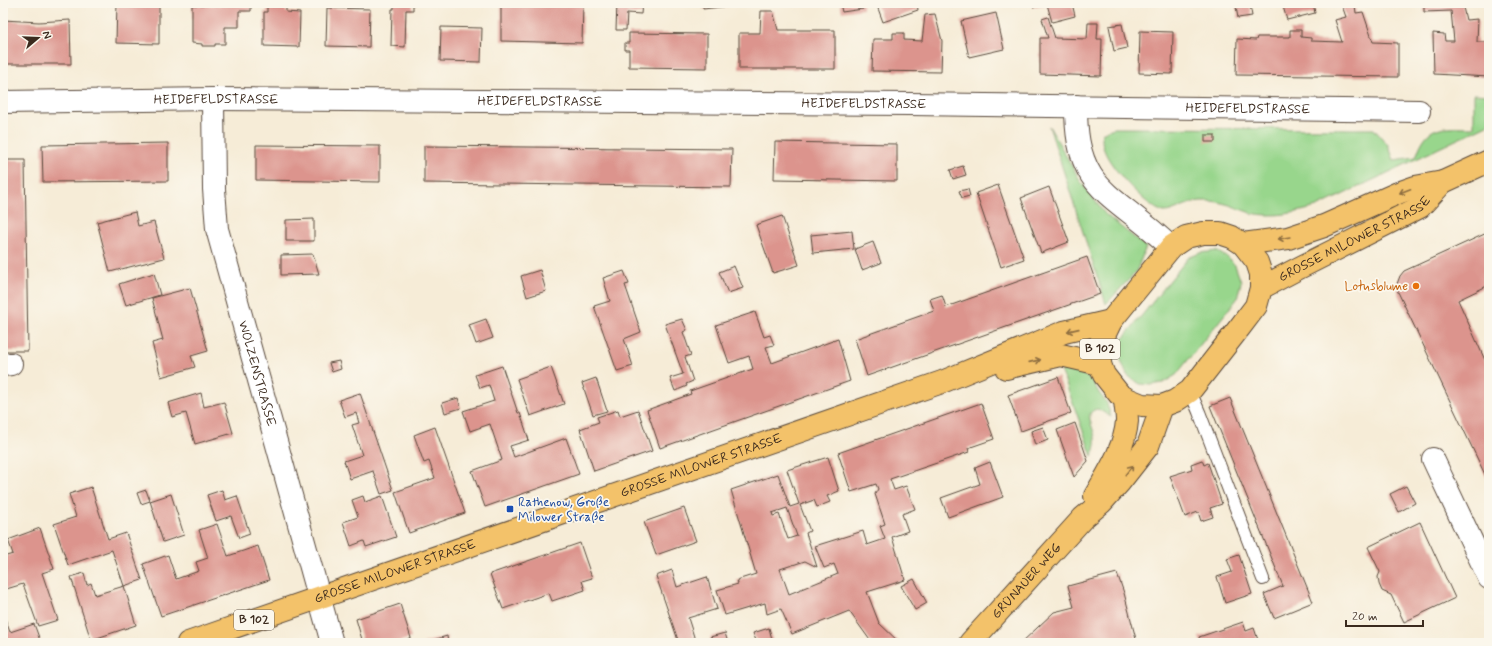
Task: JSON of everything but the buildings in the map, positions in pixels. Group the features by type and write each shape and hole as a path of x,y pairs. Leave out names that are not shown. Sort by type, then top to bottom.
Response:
{"main road":[{"name":"GROSSE MILOWER STRASSE","path":"1243,244 1288,238 1324,226 1415,187 1443,182 1489,161"},
{"name":"GROSSE MILOWER STRASSE","path":"1261,288 1420,206 1443,182"},
{"name":"GROSSE MILOWER STRASSE","path":"1203,233 1220,233 1232,237 1243,244 1257,262 1261,274 1261,288 1256,306 1190,391 1175,401 1162,406 1142,405 1119,394 1104,374 1100,364 1100,344 1111,321 1171,247 1186,237 1203,233"},
{"name":"GROSSE MILOWER STRASSE","path":"188,643 942,382 1064,332 1111,321"},
{"name":"GROSSE MILOWER STRASSE","path":"942,382 1061,355 1100,364"},
{"name":"GRÜNAUER WEG","path":"1083,518 1116,457 1123,439 1127,420 1125,398"},
{"name":"GRÜNAUER WEG","path":"970,643 1083,518 1102,502 1119,483 1148,446 1162,406"}],"street":[{"name":"HEIDEFELDSTRASSE","path":"3,102 213,98 1076,106 1419,111"},
{"name":"WOLZENSTRASSE","path":"213,98 214,189 218,229 332,643"},
{"path":"1076,106 1076,132 1082,157 1091,175 1108,196 1155,232 1171,247"},
{"path":"1433,459 1489,578"}],"lane":[{"path":"1190,391 1263,579"}],"green space":[{"path":"1474,94 1489,95 1489,124 1317,207 1284,214 1268,215 1251,213 1226,204 1206,201 1197,202 1164,212 1148,203 1130,186 1114,168 1104,150 1102,143 1102,134 1107,130 1115,128 1374,129 1388,145 1394,160 1416,157 1425,138 1437,129 1444,127 1474,127"},
{"path":"1049,126 1081,182 1105,214 1146,247 1136,272 1106,304"},
{"path":"1216,251 1227,257 1235,265 1241,282 1237,299 1176,375 1163,383 1151,385 1140,384 1127,375 1120,358 1122,340 1188,258 1200,253"},
{"path":"1061,370 1079,372 1092,380 1099,393 1107,403 1111,417 1098,409 1093,410 1090,416 1095,440 1095,447 1092,456"}],"place":[{"name":"Lotusblume","path":"1416,286"},
{"name":"Rathenow, Große Milower Straße","path":"510,509"}]}
